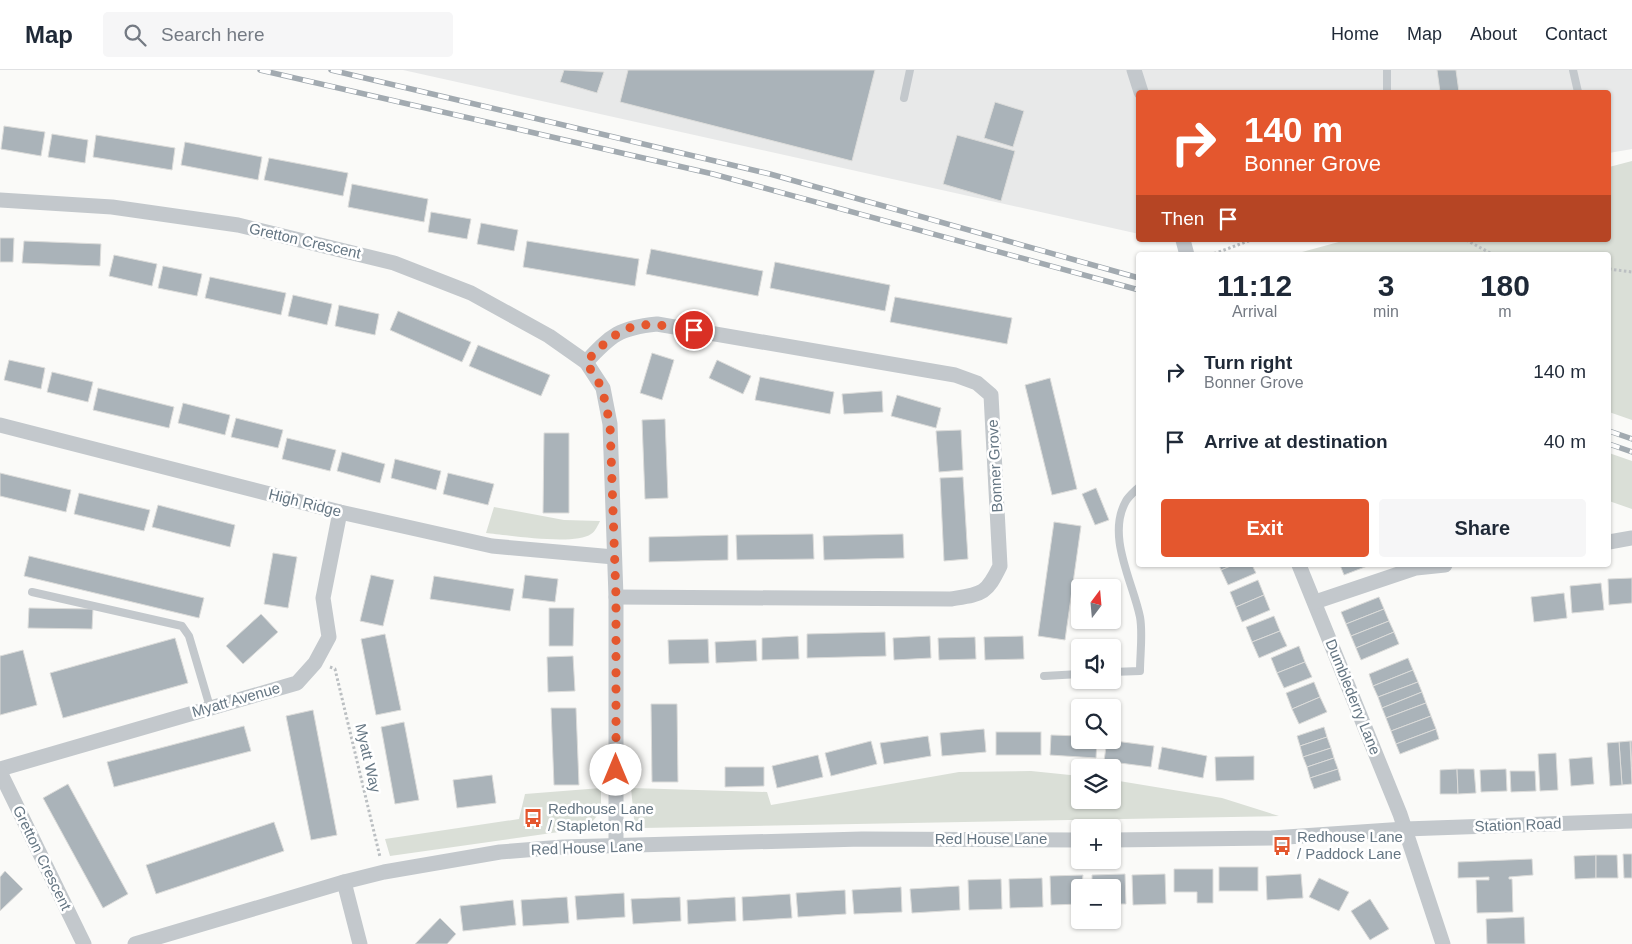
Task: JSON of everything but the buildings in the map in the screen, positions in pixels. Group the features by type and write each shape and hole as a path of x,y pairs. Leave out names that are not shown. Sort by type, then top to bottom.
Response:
{"street":[{"path":"1134,70 1140,90"},
{"name":"Gretton Crescent","path":"0,200 112,207 238,226 394,263 471,293 549,336 586,362"},
{"name":"Bonner Grove","path":"586,362 608,339 630,327 657,324 955,375 977,382 991,395 1000,566 991,586 978,594 951,599 616,597"},
{"path":"586,362 602,388 610,424 616,597 616,846"},
{"name":"High Ridge","path":"0,425 340,512 492,546 614,557"},
{"name":"Myatt Avenue","path":"0,771 210,707 297,683 315,663 329,637 323,598 340,512"},
{"path":"1611,542 1632,538"},
{"name":"Dumblederry Lane","path":"1301,567 1405,829 1443,944"},
{"path":"1315,602 1416,568 1426,567"},
{"name":"Gretton Crescent","path":"0,771 84,944"},
{"name":"Station Road","path":"1405,829 1632,821"},
{"path":"1121,840 1272,838 1405,829"},
{"name":"Red House Lane","path":"135,944 344,882 384,872 500,852 563,847 862,839 1071,840"},
{"path":"344,882 360,944"}],"lane":[{"path":"904,98 910,70"},
{"path":"1386,70 1387,90"},
{"path":"1573,70 1578,90"},
{"path":"1121,672 1140,671 1140,618 1128,581 1119,540 1121,518 1126,501 1136,489"},
{"path":"32,592 182,626 189,636 210,707"},
{"path":"1044,676 1071,674"}],"path":[{"path":"1219,252 1246,242"},
{"path":"1470,242 1488,252"},
{"path":"1611,269 1632,272"},
{"name":"Myatt Way","path":"315,663 335,669 384,872"}],"shaded area":[{"path":"403,70 1632,70 1632,149 1611,153 1611,90 1136,90 1136,233"},
{"path":"1632,161 1632,420 1611,413 1611,252 1302,252 1339,242 1611,242 1611,166"},
{"path":"1611,454 1632,461 1632,509 1611,502"},
{"path":"494,507 564,520 600,521 591,534 571,539 540,539 486,533"},
{"path":"1031,771 1071,775 1071,809 1121,809 1121,781 1222,798 1279,816 642,828 634,819 631,788 767,792 771,805 959,772"},
{"path":"601,788 601,811 587,828 390,856 385,839 519,819 525,794"}],"railway":[{"path":"260,70 713,174 1136,289"},
{"path":"331,70 770,174 1136,277"},
{"path":"1611,432 1632,439"},
{"path":"1611,445 1632,452"}],"place":[{"name":"Redhouse Lane / Stapleton Rd","path":"533,818"},
{"name":"Redhouse Lane / Paddock Lane","path":"1282,846"}],"route":[{"path":"616,770 616,597 610,424 602,388 586,362 608,339 630,327 657,324 694,330"}]}
